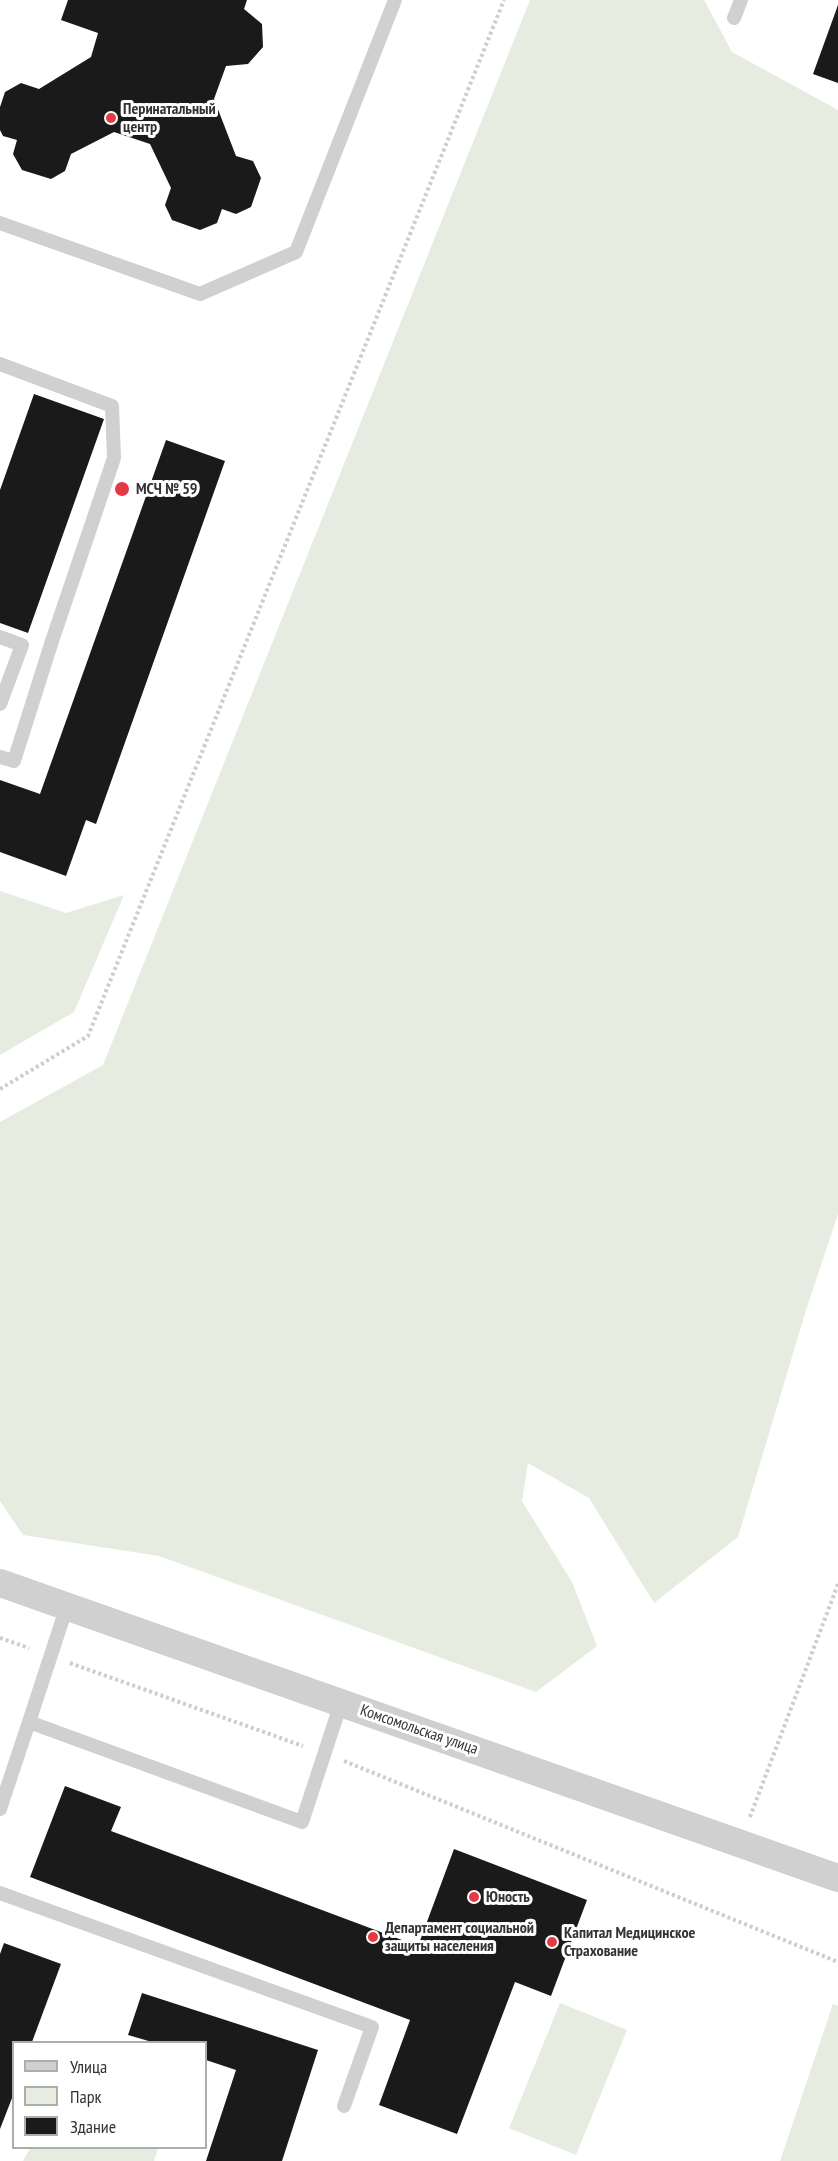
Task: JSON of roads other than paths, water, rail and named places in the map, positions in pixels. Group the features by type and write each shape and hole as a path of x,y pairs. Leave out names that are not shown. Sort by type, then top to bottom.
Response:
{"street":[{"name":"Комсомольская улица","path":"0,1583 838,1878"}],"lane":[{"path":"0,224 200,294 296,252 395,0"},
{"path":"734,18 741,0"},
{"path":"0,364 112,406 114,458 14,761 0,757"},
{"path":"0,637 22,645 0,704"},
{"path":"0,1809 67,1606"},
{"path":"28,1722 302,1822 341,1703"},
{"path":"0,1893 372,2027 344,2106"}],"place":[{"name":"Перинатальный центр","path":"111,118"},
{"name":"МСЧ № 59","path":"122,489"},
{"name":"Юность","path":"474,1897"},
{"name":"Департамент социальной защиты населения","path":"373,1937"},
{"name":"Капитал Медицинское Страхование","path":"552,1942"}]}
